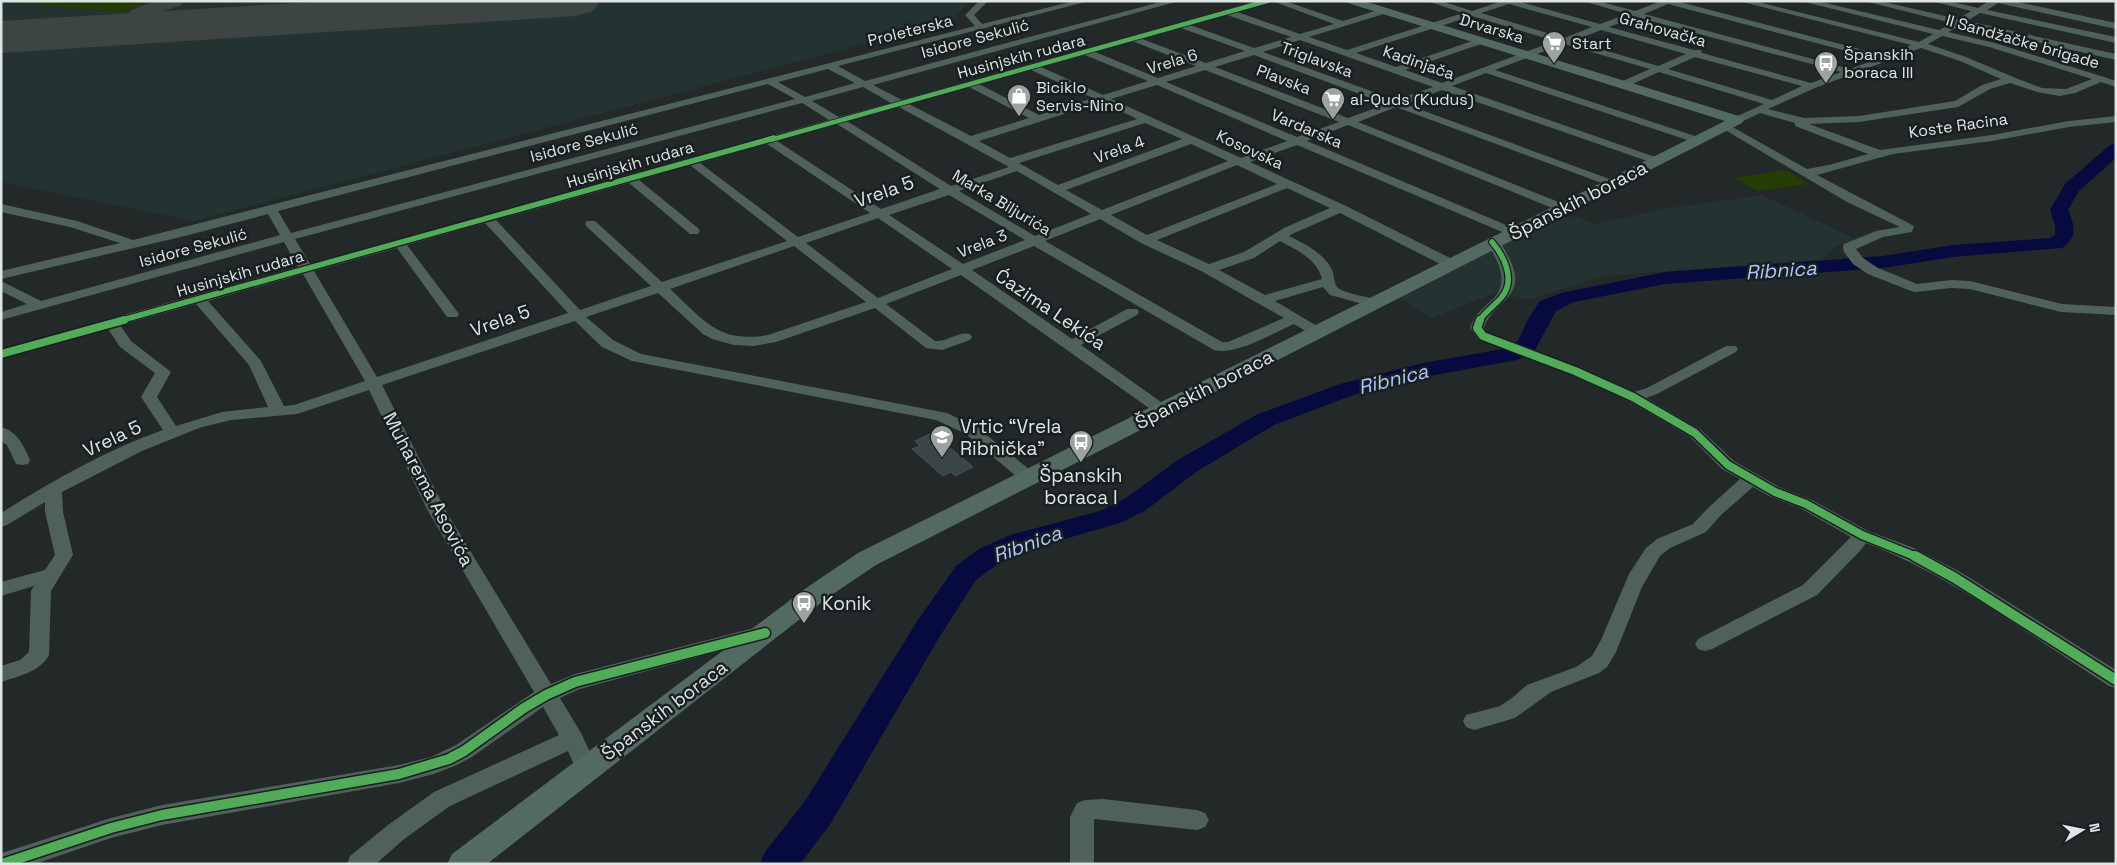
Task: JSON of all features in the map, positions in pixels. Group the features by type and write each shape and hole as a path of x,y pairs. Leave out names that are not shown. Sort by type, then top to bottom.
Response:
{"main road":[{"name":"Drvarska","path":"1352,1 1622,85 1731,123"},
{"name":"Španskih boraca","path":"463,864 818,592 867,559 1731,123"}],"street":[{"path":"981,28 970,19 969,15 984,1"},
{"name":"Isidore Sekulić","path":"1,316 288,237 1175,1"},
{"name":"Husinjskih rudara","path":"1,354 1267,1"},
{"path":"1276,1 1344,24"},
{"path":"1431,1 1772,102"},
{"path":"1348,53 1509,1"},
{"name":"Grahovačka","path":"1509,1 1811,86"},
{"path":"1587,1 1851,72"},
{"path":"1743,1 1920,45 1972,62 2010,80 2043,91 2061,93 2101,79"},
{"path":"1758,5 1769,1"},
{"name":"II Sandžačke brigade","path":"1805,1 1992,45 2116,84"},
{"path":"1868,1 2116,57"},
{"path":"1935,1 2116,40"},
{"name":"Španskih boraca","path":"1731,123 1772,102 1920,45 1995,1"},
{"path":"2000,1 2116,26"},
{"name":"Proleterska","path":"1,275 185,232 413,171 1078,2"},
{"path":"1668,2 1887,59"},
{"name":"Vrela 3","path":"591,224 712,334 734,341 764,340 877,304 1102,214 1668,2"},
{"path":"1943,18 1961,7"},
{"name":"Vrela 6","path":"970,140 1384,11"},
{"name":"Kadinjača","path":"1228,12 1656,161"},
{"path":"1622,85 1790,13"},
{"path":"1981,26 1997,15"},
{"name":"Triglavska","path":"1182,25 1611,183"},
{"name":"Plavska","path":"1134,39 1349,122 1562,208"},
{"path":"1396,70 1481,41"},
{"name":"Vardarska","path":"1087,52 1514,233"},
{"path":"830,66 970,140 1146,240 1264,300 1317,332"},
{"name":"Kosovska","path":"1033,67 1340,208 1451,264"},
{"path":"1486,70 1697,140"},
{"path":"1786,118 1804,121 1859,119 1958,104 1986,87 2010,80"},
{"name":"Marka Biljurića","path":"770,81 839,120 950,190 1036,241 1220,347 1231,346 1295,318"},
{"path":"971,84 1038,118"},
{"path":"1759,110 1786,118 1879,154"},
{"name":"Vrela 5","path":"1,521 53,489 93,468 172,432 224,416 254,411 297,409 950,190 1146,119"},
{"name":"Koste Racina","path":"1806,173 1825,170 1879,154 1916,147 2001,136 2083,121 2116,119"},
{"path":"1731,123 1806,173 1851,199 1908,226 1908,228 1880,234 1849,247 1850,252 1858,261 1873,271 1916,288 1951,284 1970,285 2016,295 2061,308 2116,311"},
{"name":"Ćazima Lekića","path":"768,140 1071,345 1162,410"},
{"name":"Vrela 4","path":"1058,189 1190,140"},
{"path":"691,161 931,345 942,346 966,337"},
{"path":"630,178 694,231"},
{"path":"1146,240 1287,184"},
{"path":"1,208 74,224 121,239 129,244"},
{"path":"1208,270 1249,255 1280,236 1340,208"},
{"name":"Muharema Asovića","path":"271,209 374,384 437,511 573,739 587,769"},
{"path":"487,218 604,342 637,358 941,416 972,431 1029,478"},
{"path":"1280,236 1312,254 1325,269 1330,288 1335,292 1374,303"},
{"path":"399,242 452,314"},
{"path":"1492,242 1503,258 1507,287 1504,295 1482,314 1477,328 1483,336 1593,378 1633,397 1693,432 1724,462 1751,478 1775,492 1806,504 1862,535 1907,552 1955,578 2116,680"},
{"path":"1264,300 1328,281"},
{"path":"1,285 41,306"},
{"path":"199,299 256,364 278,411"},
{"path":"1071,345 1132,312"},
{"path":"112,323 125,344 164,372 163,376 151,390 149,397 172,432"},
{"path":"1633,397 1652,391 1731,349"},
{"path":"1,432 14,443 22,460"},
{"path":"1474,721 1512,710 1534,690 1581,675 1598,662 1606,652 1619,616 1653,552 1672,538 1695,532 1715,512 1742,490 1751,478"},
{"path":"1,674 27,665 39,656 41,591 64,556 54,512 53,489"},
{"path":"1705,644 1810,590 1854,547 1862,535"},
{"path":"1,589 50,575"},
{"path":"2,864 154,816 399,774 434,766 464,751 524,708 546,695 592,677 765,633"},
{"path":"359,864 396,832 442,799 573,739"},
{"path":"1082,864 1082,817 1085,810 1103,809 1197,820"}],"shaded area":[{"path":"1,1 971,1 951,21 194,221 1,182"},
{"path":"1762,195 1858,240 1834,247 1823,259 1605,276 1527,300 1497,292 1432,318 1397,296 1543,223 1575,216 1596,224 1663,209"}],"green space":[{"path":"2,1 152,1 121,12"},
{"path":"1785,170 1810,184 1758,191 1734,178"}],"building":[{"name":"Vrtic “Vrela Ribnička”","path":"932,433 973,467 955,476 951,472 943,476 912,449 920,446 915,441"}],"waterway":[{"name":"Ribnica","path":"778,864 818,812 929,628 966,573 989,556 1020,542 1110,517 1136,504 1187,466 1265,420 1348,389 1423,370 1509,355 1527,345 1539,319 1548,306 1568,297 1665,278 1883,262 1953,251 2055,244 2064,237 2066,229 2059,210 2071,188 2116,149"}],"taxiway":[{"path":"145,18 138,14 174,1"}],"runway":[{"path":"1,37 576,1"}],"cycle path":[{"path":"1,354 1267,1"},
{"path":"1492,242 1504,260 1508,283 1503,296 1481,318 1477,328 1483,336 1575,371 1633,397 1695,433 1728,465 1775,492 1806,504 1862,535 1907,552 1955,578 2116,680"},
{"path":"2,864 111,828 162,815 399,774 434,765 464,751 524,708 546,695 575,682 765,633"}],"place":[{"name":"Start","path":"1554,64"},
{"name":"Španskih boraca III","path":"1826,84"},
{"name":"Biciklo Servis-Nino","path":"1019,117"},
{"name":"al-Quds (Kudus)","path":"1333,120"},
{"name":"Vrtic “Vrela Ribnička”","path":"942,458"},
{"name":"Španskih boraca I","path":"1081,463"},
{"name":"Konik","path":"804,624"}]}
